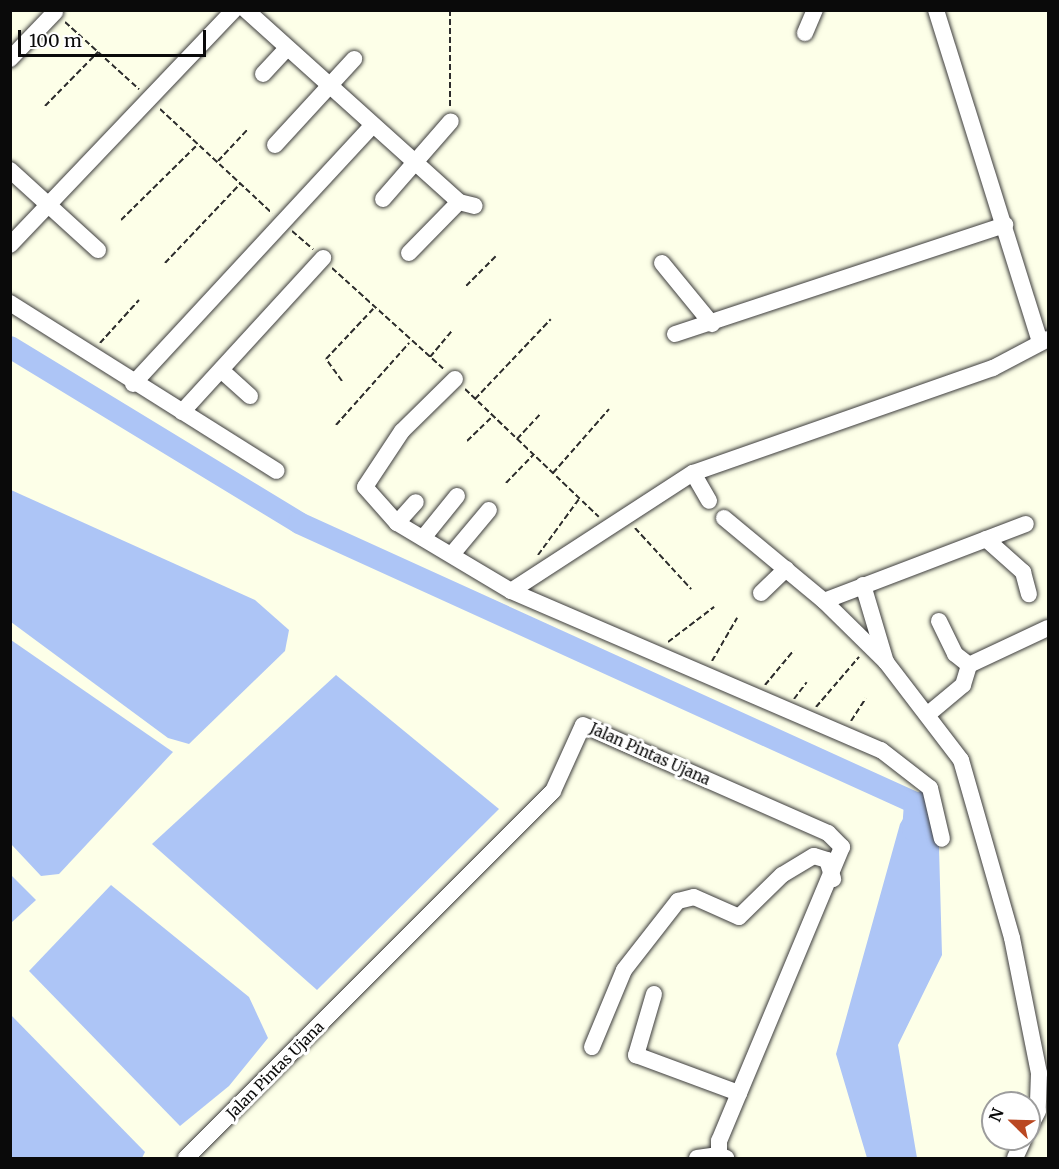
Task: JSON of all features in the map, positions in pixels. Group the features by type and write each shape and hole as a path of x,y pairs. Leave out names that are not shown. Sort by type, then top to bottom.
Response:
{"street":[{"path":"10,245 151,100 234,10"},
{"path":"246,10 373,125 467,204 409,254"},
{"path":"805,33 815,10"},
{"path":"512,591 623,514 693,473 993,369 1044,340 936,10"},
{"path":"10,59 55,12"},
{"path":"263,74 287,48"},
{"path":"275,145 354,59"},
{"path":"383,199 451,121"},
{"path":"133,384 373,125"},
{"path":"10,170 98,250"},
{"path":"675,334 712,324 1005,225"},
{"path":"182,412 323,258"},
{"path":"662,263 712,324"},
{"path":"10,303 133,384 277,471"},
{"path":"221,370 250,396"},
{"path":"455,379 402,431 367,481 367,492 397,523 453,553 512,591 881,750 930,789 942,839"},
{"path":"693,473 709,501"},
{"path":"423,538 457,496"},
{"path":"397,523 416,502"},
{"path":"453,553 489,510"},
{"path":"724,518 824,600 886,662 961,760 1012,938 1041,1092"},
{"path":"824,600 1026,524"},
{"path":"986,539 1023,572 1029,594"},
{"path":"761,593 786,569"},
{"path":"863,585 886,662"},
{"path":"939,621 955,654 969,665"},
{"path":"927,715 963,685 969,665 1048,628"},
{"name":"Jalan Pintas Ujana","path":"186,1158 554,791 584,724 840,840 843,854 719,1141 721,1157"},
{"path":"592,1047 624,970 678,901 694,897 739,917 782,875 814,856 827,860 833,879"},
{"path":"654,994 636,1055 739,1093"},
{"path":"697,1158 721,1157"}],"path":[{"path":"450,10 451,121"},
{"path":"55,12 218,161 282,223 323,258 409,343 430,357 494,415 608,525"},
{"path":"45,106 98,52"},
{"path":"218,161 248,129"},
{"path":"122,220 198,144"},
{"path":"165,263 241,183"},
{"path":"466,286 496,256"},
{"path":"86,354 139,300"},
{"path":"342,381 326,359 373,309"},
{"path":"475,399 551,320"},
{"path":"430,357 453,330"},
{"path":"336,425 409,343"},
{"path":"553,473 609,409"},
{"path":"517,439 541,413"},
{"path":"467,441 494,415"},
{"path":"506,483 534,454"},
{"path":"532,564 579,499"},
{"path":"623,514 691,589"},
{"path":"654,653 714,607"},
{"path":"704,674 737,618"},
{"path":"821,699 870,647"},
{"path":"755,697 794,650"},
{"path":"785,710 807,682"},
{"path":"836,732 850,724 866,698"}],"water":[{"path":"11,490 255,600 289,630 285,651 189,744 168,738 11,622"},
{"path":"11,640 173,752 59,874 41,876 11,844"},
{"path":"336,675 499,809 317,990 152,844"},
{"path":"924,784 938,812 942,955 898,1045 917,1158 867,1158 836,1054 900,824"},
{"path":"11,875 36,900 11,923"},
{"path":"111,885 249,997 268,1038 229,1086 180,1126 29,971"},
{"path":"10,1014 145,1152 142,1158 11,1158"}],"waterway":[{"path":"10,347 299,523 915,803 913,830"}]}
